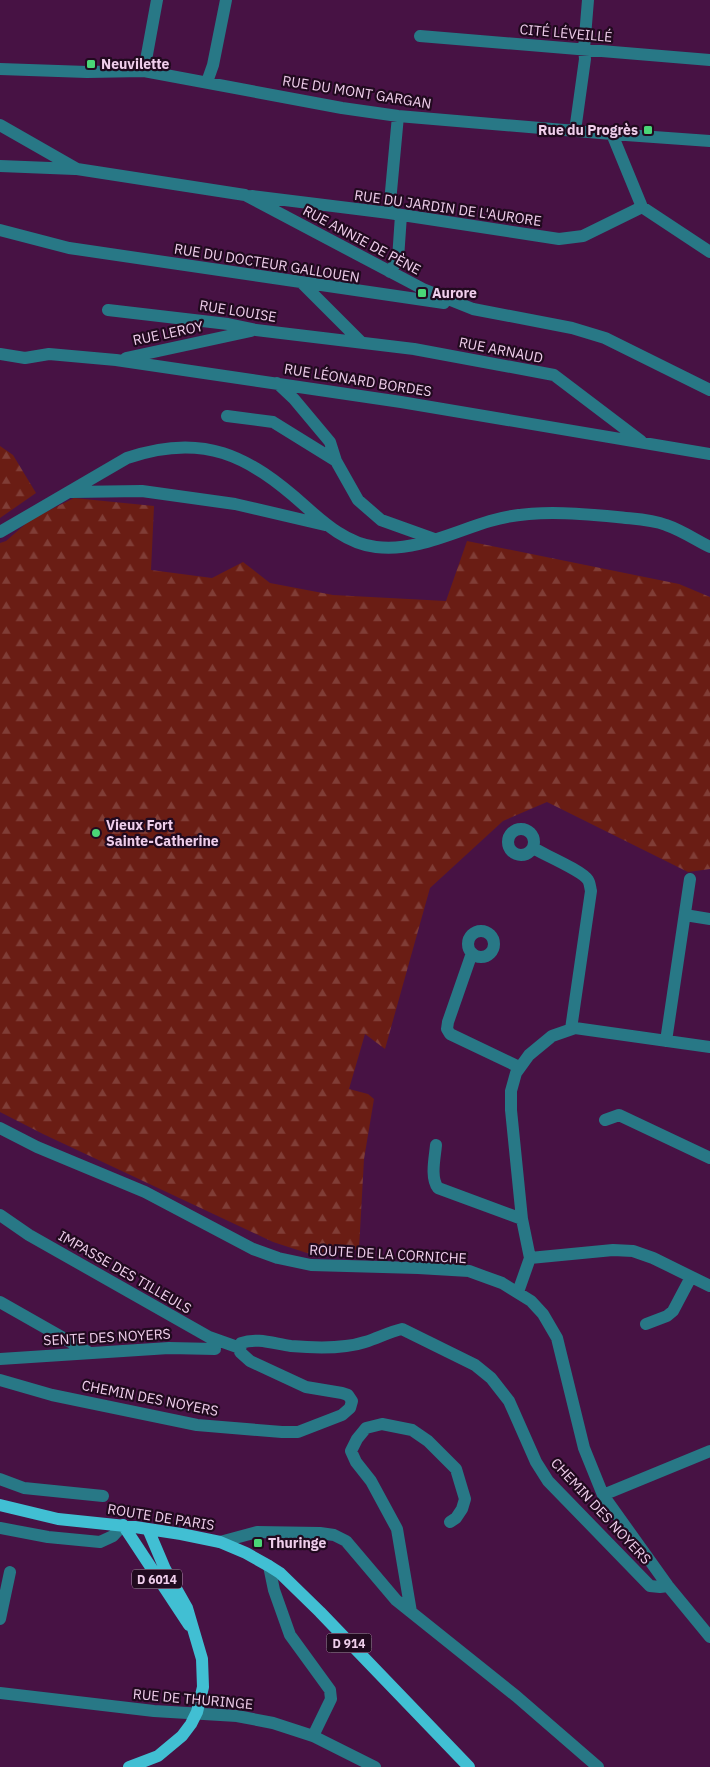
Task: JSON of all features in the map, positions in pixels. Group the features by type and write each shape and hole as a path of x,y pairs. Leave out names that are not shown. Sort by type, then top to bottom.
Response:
{"main road":[{"name":"ROUTE DE PARIS","path":"0,1506 58,1519 129,1526 181,1534 220,1542 246,1553 280,1573 469,1767"},
{"name":"D 6014","path":"129,1526 179,1612 194,1632"},
{"name":"D 6014","path":"129,1767 158,1756 182,1736 197,1712 203,1687 202,1659 186,1608 165,1569 148,1529"}],"street":[{"path":"144,71 156,0"},
{"path":"208,82 226,0"},
{"path":"575,131 585,59 584,49 588,0"},
{"name":"CITÉ LÉVEILLÉ","path":"420,36 710,60"},
{"name":"RUE DU MONT GARGAN","path":"0,69 87,72 144,71 342,108 398,116 612,134 710,140"},
{"path":"390,272 398,259 395,214 398,116"},
{"name":"RUE ANNIE DE PÈNE","path":"0,125 76,169 245,195 423,290 461,306 572,328 604,338 710,390"},
{"path":"612,134 642,207 710,252"},
{"path":"0,166 76,169"},
{"name":"RUE DU JARDIN DE L'AURORE","path":"245,195 395,214 559,239 583,236 642,207"},
{"name":"RUE DU DOCTEUR GALLOUEN","path":"0,230 69,248 302,284 461,306"},
{"path":"302,284 362,343"},
{"name":"RUE LOUISE","path":"108,310 228,324 256,330 362,343"},
{"name":"RUE LEROY","path":"116,360 256,330"},
{"name":"RUE ARNAUD","path":"362,343 414,349 554,375 644,442"},
{"name":"RUE LÉONARD BORDES","path":"0,354 25,358 49,354 116,360 276,382 710,454"},
{"path":"276,382 294,399 330,442 336,461 358,500 381,520 434,539"},
{"path":"227,416 273,422 336,461"},
{"path":"0,532 127,458 145,452 187,446 238,458 278,482 328,526 351,540 376,547 404,546 434,539 504,517 521,514 566,514 646,520 666,525 710,547"},
{"path":"68,492 142,491 235,504 328,526"},
{"path":"532,848 586,876 590,881 591,891 571,1029"},
{"path":"666,1040 690,879"},
{"path":"684,915 710,919"},
{"path":"472,953 447,1029 450,1034 519,1067"},
{"path":"518,1292 530,1258 522,1219 511,1110 511,1091 519,1067 529,1055 552,1036 575,1028 710,1047"},
{"path":"604,1120 619,1115 710,1158"},
{"name":"ROUTE DE LA CORNICHE","path":"0,1128 37,1148 145,1192 253,1249 278,1258 311,1266 456,1269 483,1276 518,1292 531,1301 543,1314 557,1338 584,1448 603,1495 668,1586 710,1636"},
{"path":"436,1145 434,1178 435,1185 438,1188 522,1219"},
{"name":"IMPASSE DES TILLEULS","path":"0,1215 30,1235 209,1337 240,1350"},
{"path":"530,1258 612,1250 633,1251 653,1258 710,1286"},
{"path":"646,1324 667,1316 673,1311 691,1277"},
{"path":"0,1302 88,1352"},
{"name":"CHEMIN DES NOYERS","path":"0,1380 52,1395 197,1425 298,1432 342,1415 350,1408 352,1401 348,1395 306,1387 250,1361 240,1350 241,1343 250,1340 292,1346 337,1346 364,1342 390,1331 402,1329 475,1365 491,1378 509,1401 536,1462 548,1481 650,1586 668,1586"},
{"name":"SENTE DES NOYERS","path":"0,1359 169,1348 240,1350"},
{"path":"411,1612 396,1530 371,1480 356,1462 351,1451 357,1439 366,1428 382,1424 412,1430 428,1441 456,1469 464,1498 462,1509 456,1518 450,1522"},
{"path":"603,1495 710,1451"},
{"path":"0,1479 24,1488 104,1496"},
{"path":"0,1528 48,1537 100,1542 114,1536 129,1526"},
{"path":"220,1542 257,1532 320,1533 334,1535 346,1541 396,1600 509,1691 598,1767"},
{"path":"269,1566 274,1590 290,1636 330,1690 331,1699 313,1736"},
{"path":"0,1619 10,1572"},
{"name":"RUE DE THURINGE","path":"0,1693 154,1711 237,1716 273,1723 313,1736 375,1767"}],"green space":[{"path":"0,446 13,455 36,493 0,518"},
{"path":"74,498 154,506 151,570 212,578 243,562 270,583 333,595 446,601 467,541 679,584 710,597 710,869 688,872 547,802 503,821 430,888 385,1049 365,1034 349,1089 368,1094 374,1099 364,1159 359,1249 313,1255 273,1242 0,1112 0,543 6,541 30,520"}],"place":[{"name":"Neuvilette","path":"91,64"},
{"name":"Rue du Progrès","path":"648,130"},
{"name":"Aurore","path":"422,293"},
{"name":"Vieux Fort Sainte-Catherine","path":"96,833"},
{"name":"Thuringe","path":"258,1543"}]}
